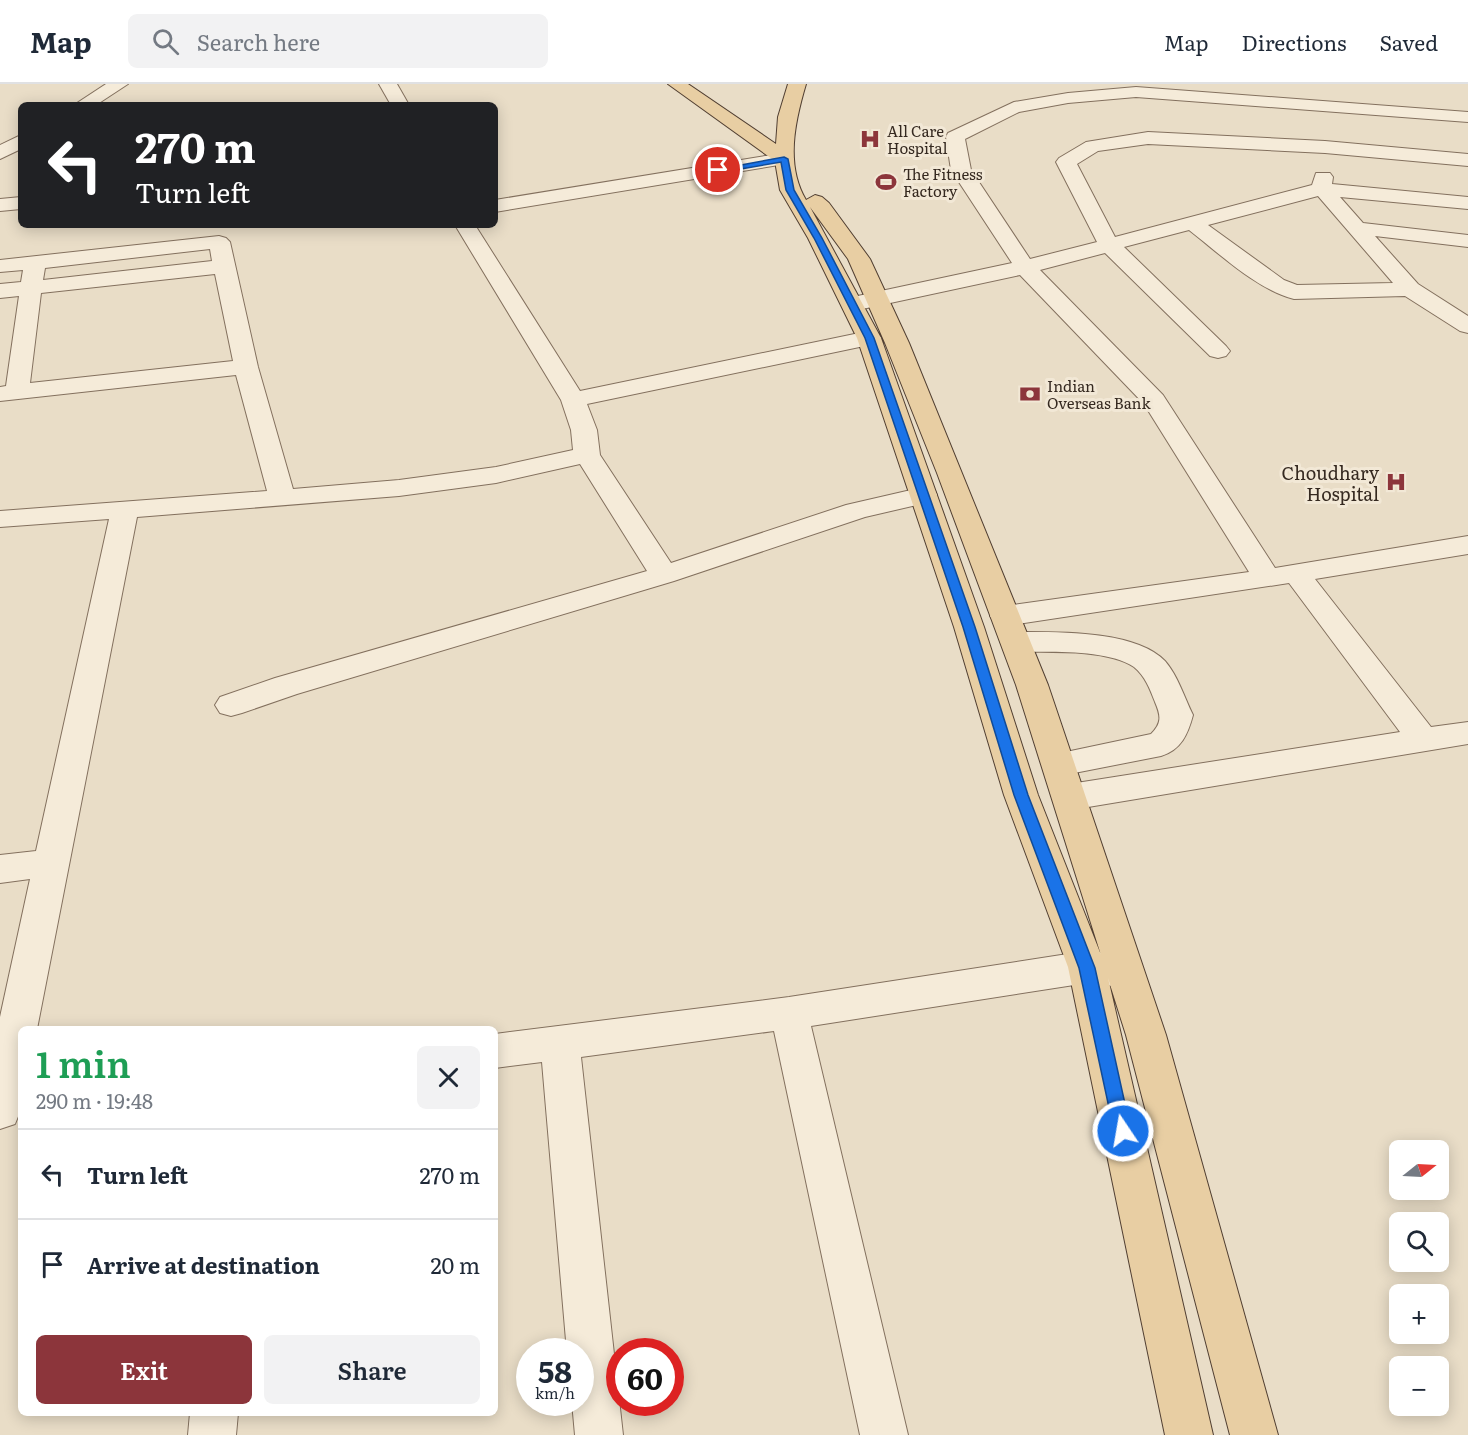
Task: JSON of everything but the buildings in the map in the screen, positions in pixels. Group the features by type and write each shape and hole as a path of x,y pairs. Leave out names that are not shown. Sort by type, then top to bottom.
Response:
{"main road":[{"path":"677,84 786,169"},
{"path":"797,84 787,117 786,169 790,190 865,301 946,462 1010,629 1059,764 1146,1035 1254,1435"},
{"path":"865,301 869,338 969,627 1021,795 1087,968 1189,1435"}],"street":[{"path":"88,102 119,84"},
{"path":"388,84 397,102"},
{"path":"1341,84 1321,106 1325,147 1322,189 1410,289 1468,326"},
{"path":"1423,740 1281,575 1154,400 1024,267 961,170 955,137 1014,107 1130,88 1468,117"},
{"path":"1218,351 1109,245 1066,162 1094,146 1148,138 1325,147 1468,160"},
{"path":"0,153 18,144"},
{"path":"498,206 786,169"},
{"path":"865,301 1024,267 1322,189 1468,203"},
{"path":"0,205 18,203"},
{"path":"1192,223 1276,285 1294,292 1410,289"},
{"path":"467,228 573,400 584,430 587,455 664,575"},
{"path":"1356,228 1468,241"},
{"path":"0,266 219,242 246,367 282,498"},
{"path":"34,262 31,288 9,393 246,367"},
{"path":"0,291 224,266"},
{"path":"573,400 869,338"},
{"path":"0,519 399,488 496,475 587,455"},
{"path":"231,705 286,686 664,575 856,512 924,495"},
{"path":"18,1026 125,509"},
{"path":"1010,629 1281,575 1468,545"},
{"path":"1010,629 1061,643 1133,654 1154,667 1177,715 1173,731 1161,744 1059,764"},
{"path":"1070,797 1468,733"},
{"path":"0,869 53,863"},
{"path":"498,1051 789,1013 1087,968 1125,971"},
{"path":"789,1013 884,1435"},
{"path":"0,1111 18,1027"},
{"path":"560,1042 599,1435"},
{"path":"0,1119 18,1116"},
{"path":"212,1435 214,1416"}],"place":[{"name":"All Care Hospital","path":"870,139"},
{"name":"The Fitness Factory","path":"886,182"},
{"name":"Indian Overseas Bank","path":"1030,394"},
{"name":"Choudhary Hospital","path":"1396,482"}],"route":[{"path":"718,170 784,159 790,190 818,238 869,338 969,627 1021,795 1087,968 1123,1131"}]}
